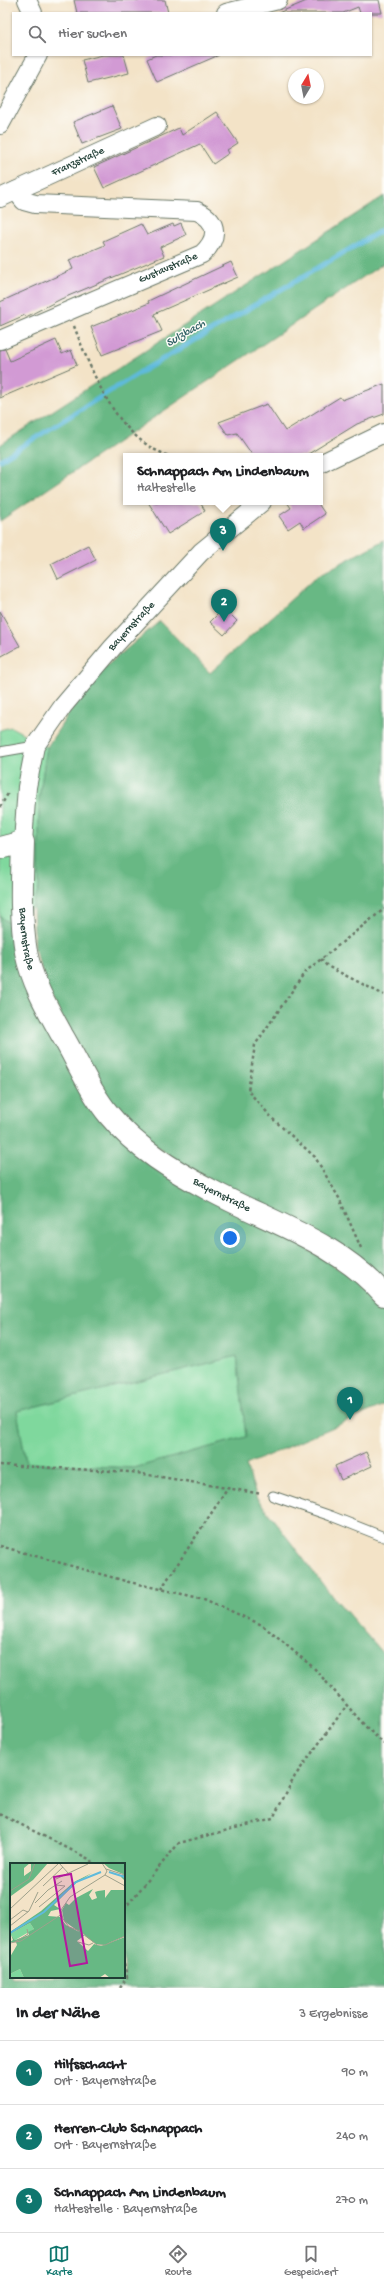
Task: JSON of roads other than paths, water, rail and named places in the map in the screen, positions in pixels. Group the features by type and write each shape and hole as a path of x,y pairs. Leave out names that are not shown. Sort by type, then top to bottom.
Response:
{"street":[{"path":"28,0 33,12"},
{"path":"230,12 278,0"},
{"path":"0,125 29,76 38,56"},
{"name":"Franzstraße","path":"8,195 157,126"},
{"name":"Gustavstraße","path":"0,340 202,254 210,246 214,238 213,226 207,216 197,211 35,204 8,195"},
{"path":"323,463 384,433"},
{"name":"Bayernstraße","path":"258,505 201,552 147,610 63,706 35,746 27,787 23,842 24,932 26,952 32,973 42,998 90,1086 109,1115 130,1138 158,1158 210,1191 273,1219 318,1243 355,1267 384,1295"},
{"path":"0,848 23,842"}],"lane":[{"path":"0,752 35,746"},
{"path":"273,1496 338,1518 384,1537"}],"waterway":[{"name":"Sulzbach","path":"0,460 139,373 384,229"}],"place":[{"name":"Schnappach Am Lindenbaum","path":"223,551"},
{"name":"Herren-Club Schnappach","path":"224,622"},
{"name":"Hilfsschacht","path":"350,1420"}]}
